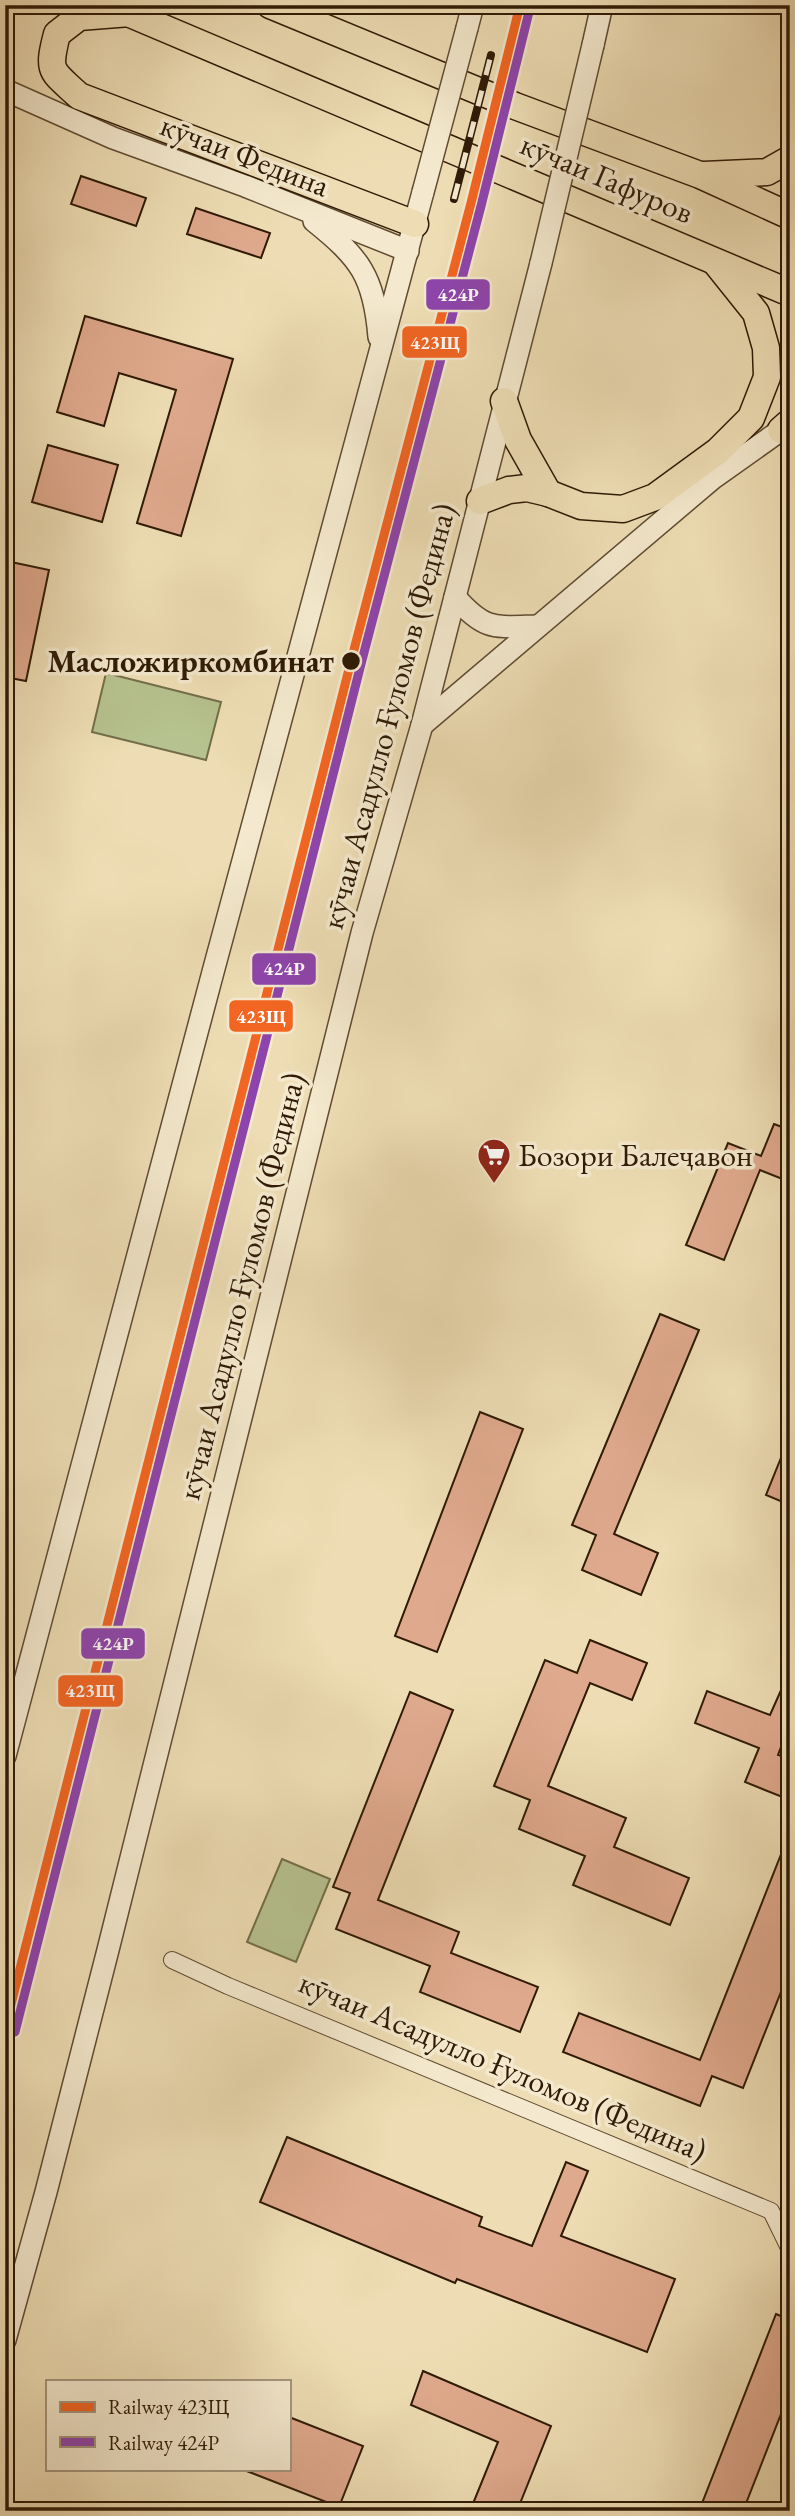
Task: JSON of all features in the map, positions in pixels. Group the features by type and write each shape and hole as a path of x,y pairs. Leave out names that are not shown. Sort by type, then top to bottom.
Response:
{"main road":[{"name":"кӯчаи Гафуров","path":"270,5 417,66 700,175 790,216"},
{"name":"кӯчаи Гафуров","path":"120,9 713,258 790,293"},
{"path":"120,9 79,17 57,34 50,61 56,74 79,96 415,224"},
{"path":"700,175 767,172 790,159"},
{"path":"480,501 509,490 527,488 581,506 623,509 655,497 718,451 751,418 767,377 766,348 756,313 713,258"},
{"path":"504,401 518,440 548,493"}],"street":[{"path":"5,1756 473,5"},
{"name":"кӯчаи Асадулло Ғуломов (Федина)","path":"5,2340 105,1964 362,933 422,725 541,263 602,5"},
{"name":"кӯчаи Федина","path":"5,90 113,138 245,186 408,251"},
{"path":"299,209 344,246 366,274 377,305 381,349"},
{"path":"422,725 712,479 787,426"},
{"path":"455,597 472,617 481,622 501,627 537,626"},
{"name":"кӯчаи Асадулло Ғуломов (Федина)","path":"172,1960 228,1986 771,2211 790,2216"},
{"path":"771,2211 790,2250"}],"green space":[{"path":"106,673 221,702 206,760 92,732"},
{"path":"282,1859 330,1879 296,1962 247,1942"}],"building":[{"path":"81,176 146,198 136,226 71,204"},
{"path":"196,208 270,233 261,258 187,234"},
{"path":"85,316 233,359 181,536 137,523 176,390 119,373 104,426 57,412"},
{"path":"48,445 118,465 102,522 32,502"},
{"path":"11,562 49,570 26,681 5,677 5,589"},
{"path":"774,1124 790,1130 790,1182 760,1170 724,1260 686,1245 728,1143 761,1156"},
{"path":"660,1314 699,1330 614,1534 658,1553 641,1595 582,1570 596,1535 572,1525"},
{"path":"480,1412 523,1429 437,1652 395,1636"},
{"path":"790,1438 790,1505 766,1495"},
{"path":"590,1640 647,1663 632,1700 590,1683 548,1786 626,1818 614,1847 689,1878 670,1925 573,1885 585,1856 519,1829 530,1800 494,1786 545,1660 577,1673"},
{"path":"790,1670 790,1724 778,1755 790,1759 790,1800 745,1782 759,1748 695,1723 707,1691 770,1715"},
{"path":"410,1692 453,1710 378,1900 459,1932 451,1953 538,1987 520,2032 420,1992 430,1966 336,1929 350,1893 333,1887"},
{"path":"789,1834 790,1969 743,2088 712,2076 700,2106 563,2052 579,2013 700,2060"},
{"path":"287,2137 482,2217 479,2226 532,2246 566,2162 588,2171 561,2236 675,2279 647,2352 457,2279 455,2283 260,2202"},
{"path":"776,2314 790,2320 790,2391 743,2511 699,2511"},
{"path":"423,2371 551,2426 517,2511 470,2511 498,2442 411,2405"},
{"path":"290,2417 363,2446 339,2507 244,2470 290,2470"}],"railway":[{"path":"454,199 491,55"}],"rail line":[{"name":"423Щ","path":"5,2028 520,5"},
{"name":"424Р","path":"15,2032 530,8"}],"place":[{"name":"Масложиркомбинат","path":"351,661"},
{"name":"Бозори Балеҷавон","path":"494,1185"}]}
